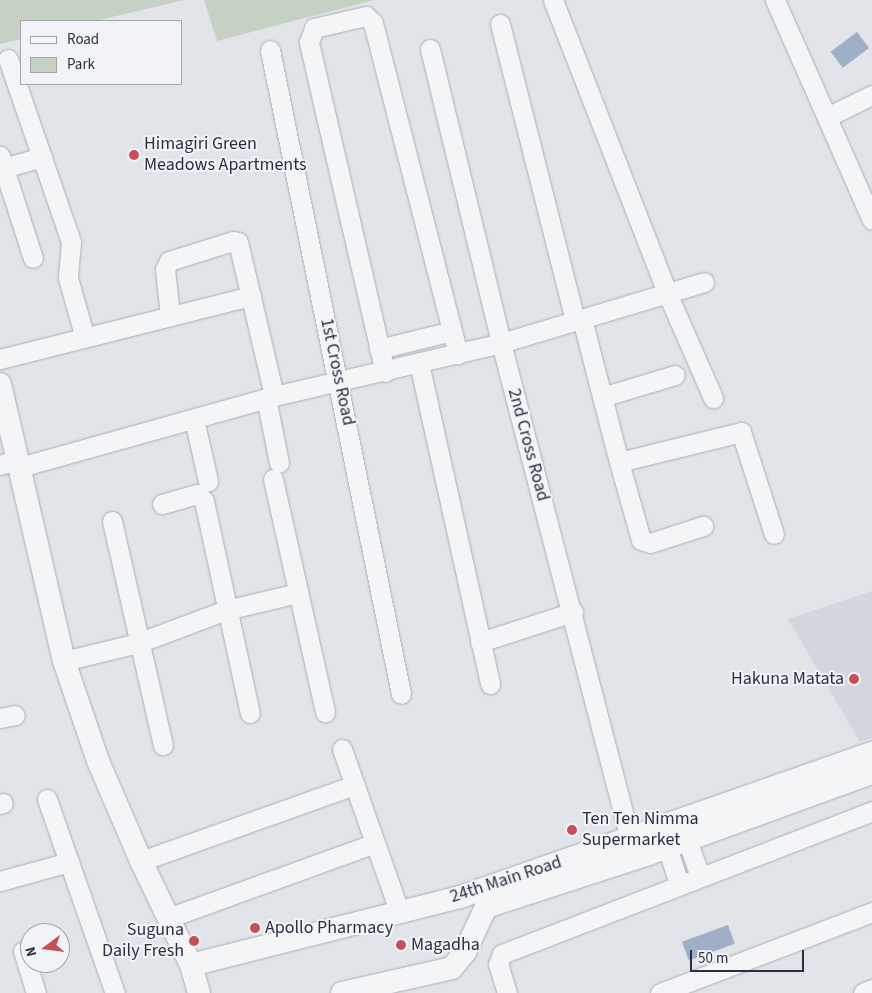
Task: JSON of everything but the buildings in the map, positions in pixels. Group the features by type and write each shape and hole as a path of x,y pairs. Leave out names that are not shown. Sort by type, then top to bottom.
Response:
{"street":[{"path":"554,0 667,293 713,398"},
{"path":"775,0 872,220"},
{"path":"384,372 309,42 314,28 366,16 373,23 458,354"},
{"path":"500,24 578,320 602,397 641,540 650,542 703,526"},
{"name":"2nd Cross Road","path":"430,49 501,343 573,612 630,839"},
{"name":"1st Cross Road","path":"270,50 340,383 402,694"},
{"path":"8,59 71,242 68,278 84,338"},
{"path":"827,116 872,96"},
{"path":"33,258 1,165 42,157"},
{"path":"170,316 165,269 169,261 233,241 238,242 243,251 270,397 276,471 298,593 325,712"},
{"path":"13,464 194,419 270,397 340,383 501,343 704,282"},
{"path":"0,359 251,296"},
{"path":"379,349 452,331"},
{"path":"419,363 490,684"},
{"path":"602,397 675,375"},
{"path":"0,384 13,464 64,661 98,761 140,861 190,965 199,993"},
{"path":"194,419 208,481"},
{"path":"619,462 741,432 774,534"},
{"path":"162,504 201,495 250,712"},
{"path":"112,521 138,643 163,745"},
{"path":"64,661 138,643 226,610 298,593"},
{"path":"480,642 573,612"},
{"path":"342,749 399,911"},
{"name":"24th Main Road","path":"190,965 460,897 872,753"},
{"name":"24th Main Road","path":"342,993 452,968 465,952 486,907 677,844 872,773"},
{"path":"140,861 355,784"},
{"path":"46,799 115,993"},
{"path":"506,993 498,964 502,954 872,811"},
{"path":"168,918 376,843"},
{"path":"677,844 700,876"},
{"path":"677,844 679,884"},
{"path":"0,881 69,862"},
{"path":"660,993 872,912"},
{"path":"30,973 36,993"},
{"path":"863,993 872,989"}],"shaded area":[{"path":"872,591 872,738 860,742 788,619"}],"green space":[{"path":"0,0 184,0 99,20 20,20 20,39 0,44"},
{"path":"204,0 374,0 217,41"}],"water":[{"path":"857,32 869,48 843,68 831,52"},
{"path":"728,925 735,944 689,961 682,942"}],"place":[{"name":"Himagiri Green Meadows Apartments","path":"134,155"},
{"name":"Hakuna Matata","path":"854,679"},
{"name":"Ten Ten Nimma Supermarket","path":"572,830"},
{"name":"Apollo Pharmacy","path":"255,928"},
{"name":"Suguna Daily Fresh","path":"194,941"},
{"name":"Magadha","path":"401,945"}]}
